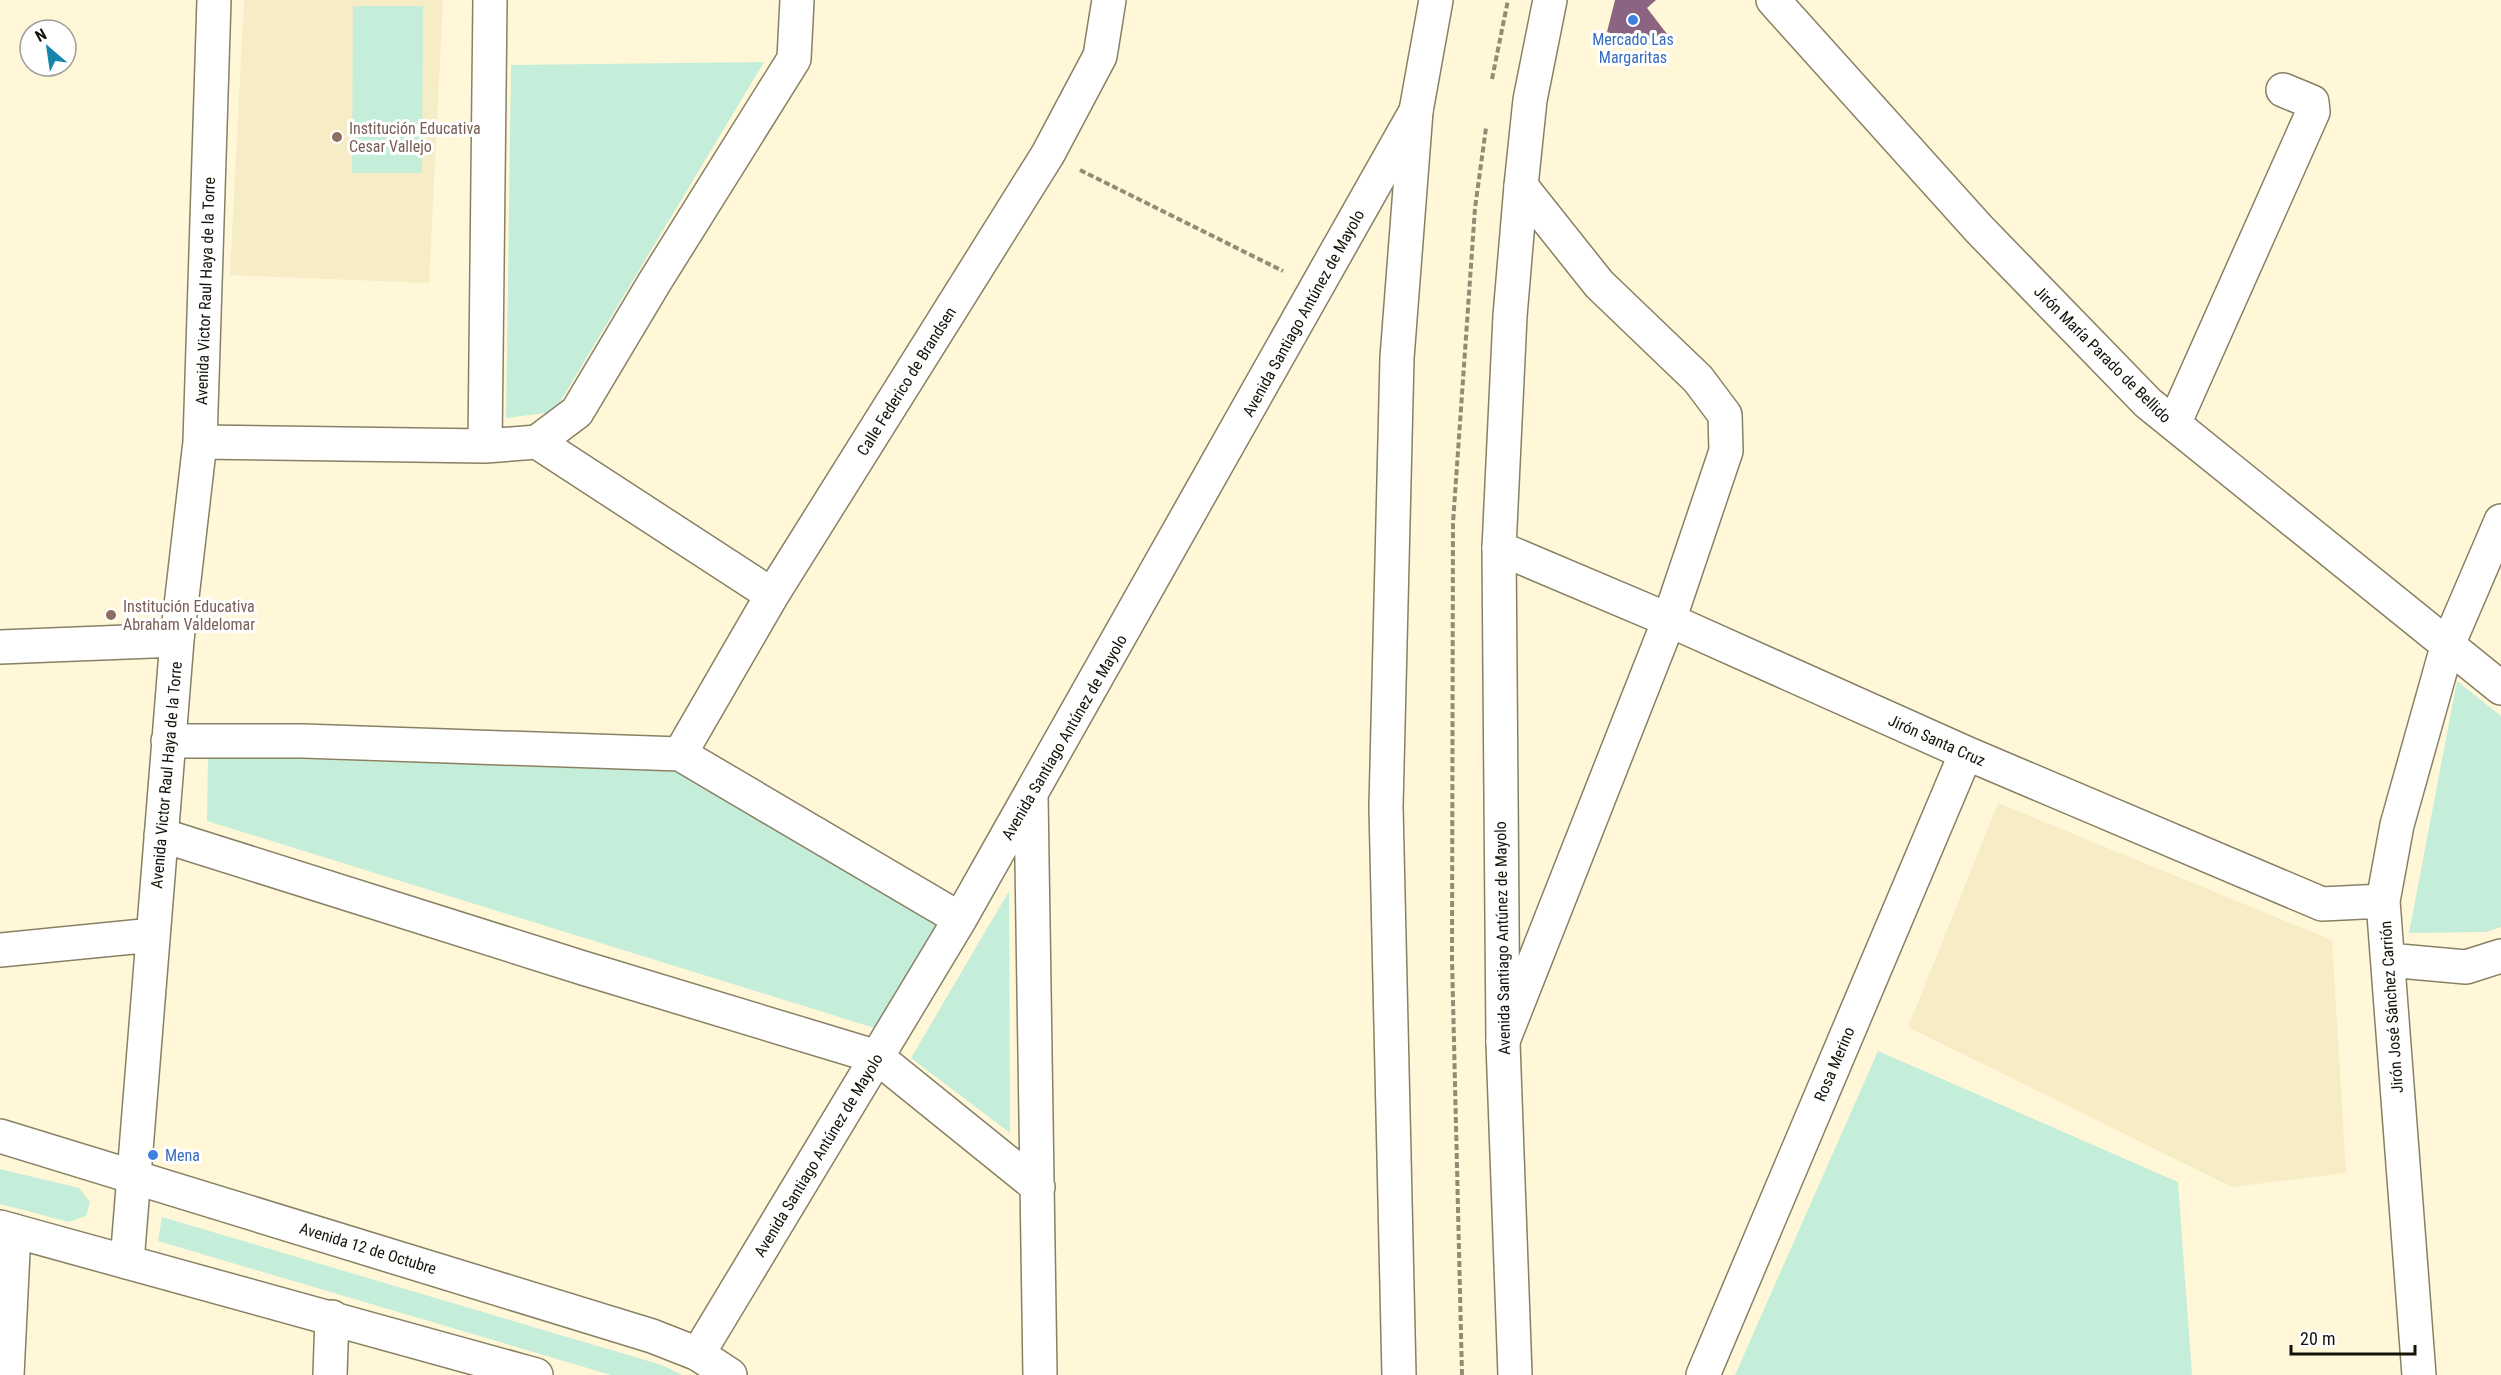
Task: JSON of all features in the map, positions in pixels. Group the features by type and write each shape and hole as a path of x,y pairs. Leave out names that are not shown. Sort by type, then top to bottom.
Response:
{"street":[{"name":"Avenida Victor Raul Haya de la Torre","path":"127,1262 177,639 200,442 214,0"},
{"path":"485,446 489,0"},
{"path":"200,442 485,446 537,442 577,412 654,283 794,59 797,0"},
{"name":"Calle Federico de Brandsen","path":"680,754 772,595 1048,154 1100,56 1109,0"},
{"name":"Avenida Santiago Antúnez de Mayolo","path":"1399,1375 1386,807 1397,358 1416,111 1436,0"},
{"name":"Avenida Santiago Antúnez de Mayolo","path":"1515,1375 1503,1043 1499,548 1510,316 1521,186 1530,100 1550,0"},
{"name":"Jirón María Parado de Bellido","path":"1773,0 1979,229 2148,403 2447,647 2501,688"},
{"path":"2174,424 2313,112 2312,102 2283,90"},
{"name":"Avenida Santiago Antúnez de Mayolo","path":"698,1354 960,919 1416,111"},
{"path":"1503,1043 1669,620 1726,451 1725,415 1698,379 1599,284 1521,186"},
{"path":"537,442 772,595"},
{"name":"Jirón José Sánchez Carrión","path":"2419,1375 2383,901 2397,825 2447,647 2501,521"},
{"name":"Jirón Santa Cruz","path":"1499,548 1669,620 1966,753 2322,904 2383,901"},
{"path":"0,647 177,639"},
{"path":"168,741 303,741 680,754 960,919"},
{"name":"Rosa Merino","path":"1703,1375 1966,753"},
{"path":"1031,796 1040,1375"},
{"path":"161,835 605,975 876,1057 1038,1187"},
{"path":"0,950 153,934"},
{"path":"2388,960 2466,967 2501,956"},
{"name":"Avenida 12 de Octubre","path":"0,1136 641,1332 698,1354 730,1375"},
{"path":"7,1375 7,1229 536,1375"},
{"path":"330,1375 332,1317"}],"path":[{"path":"1048,154 1317,288"}],"shaded area":[{"name":"Institución Educativa Cesar Vallejo","path":"244,0 443,0 429,283 230,275"},
{"path":"1998,803 2332,940 2346,1173 2232,1187 1908,1027"}],"green space":[{"path":"353,6 423,6 422,173 352,173"},
{"path":"764,62 554,412 506,418 511,65"},
{"path":"2457,681 2501,716 2501,927 2486,932 2409,933"},
{"path":"208,756 686,772 939,922 881,1030 207,821"},
{"path":"1009,891 1010,1133 911,1058"},
{"path":"1878,1051 2178,1182 2192,1375 1735,1375"},
{"path":"0,1169 79,1188 90,1202 86,1216 69,1222 0,1204"},
{"path":"162,1217 662,1365 682,1375 611,1375 158,1241"}],"building":[{"name":"Mercado Las Margaritas","path":"1615,0 1656,0 1647,8 1667,34 1653,46 1607,32"}],"place":[{"name":"Mercado Las Margaritas","path":"1633,20"},
{"name":"Institución Educativa Cesar Vallejo","path":"337,137"},
{"name":"Institución Educativa Abraham Valdelomar","path":"111,615"},
{"name":"Mena","path":"153,1155"}]}
